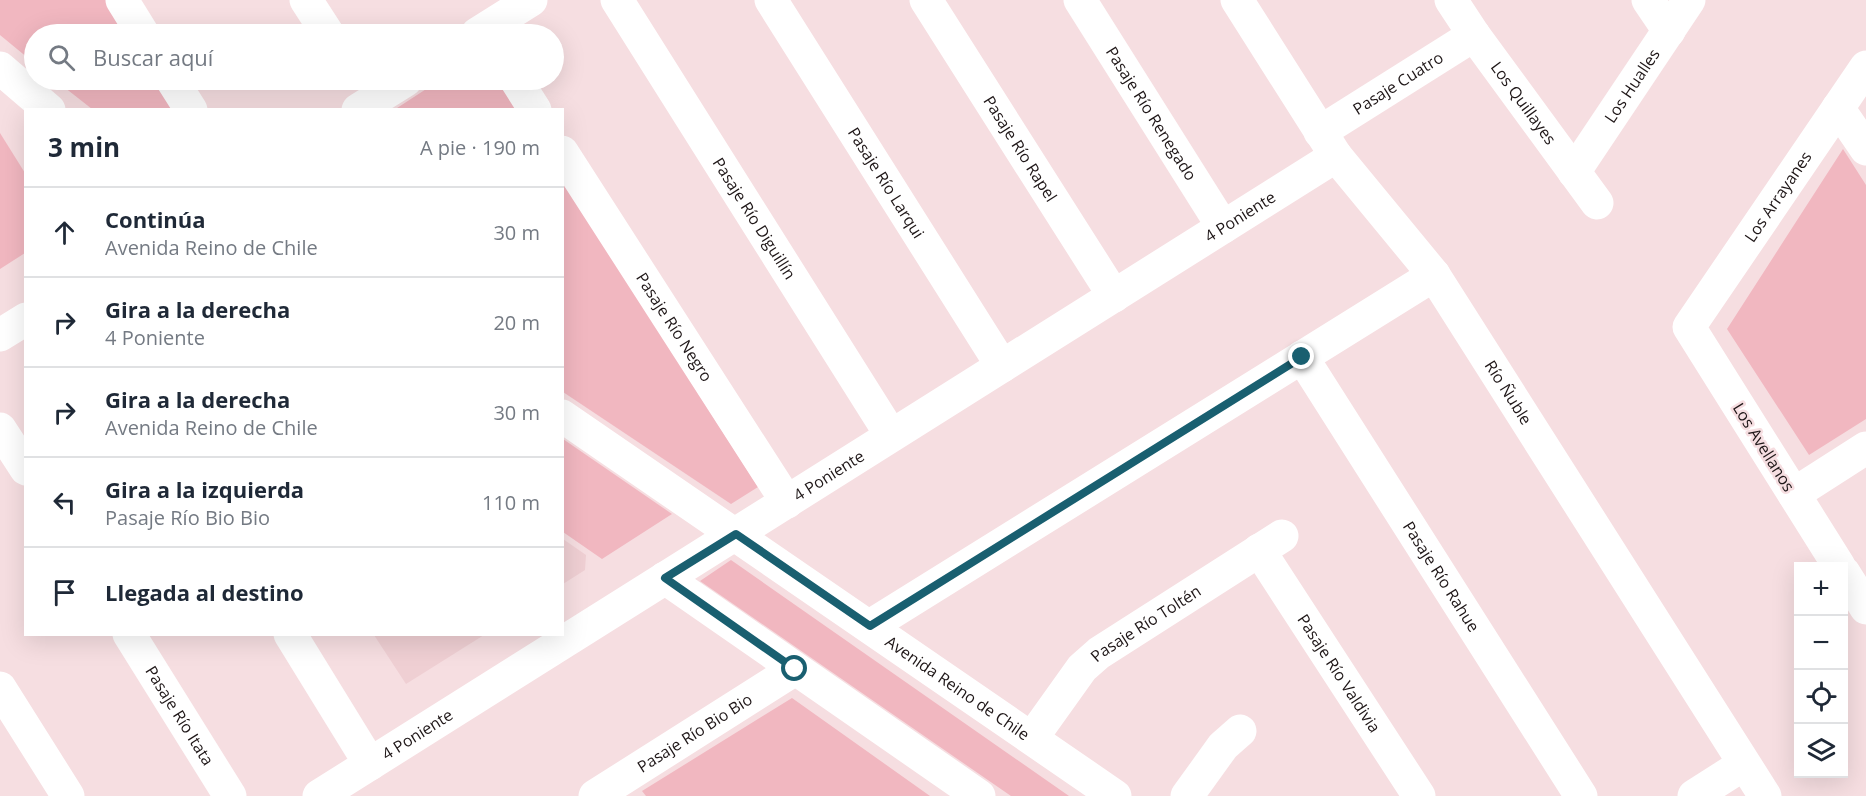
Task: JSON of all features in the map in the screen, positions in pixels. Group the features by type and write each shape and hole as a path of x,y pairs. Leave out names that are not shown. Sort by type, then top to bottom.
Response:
{"street":[{"path":"122,0 138,24"},
{"path":"306,0 322,24"},
{"path":"487,24 531,0"},
{"name":"Pasaje Río Diguillín","path":"617,0 891,435"},
{"name":"Pasaje Río Larqui","path":"771,0 1002,366"},
{"name":"Pasaje Río Rapel","path":"926,0 1114,296"},
{"name":"Pasaje Río Renegado","path":"1080,0 1223,228"},
{"name":"Río Ñuble","path":"1237,0 1328,144 1434,275 1765,796"},
{"name":"Los Quillayes","path":"1451,0 1597,203"},
{"path":"1648,0 1668,31"},
{"name":"Los Hualles","path":"1574,172 1689,0"},
{"name":"Pasaje Cuatro","path":"1328,144 1474,35"},
{"name":"Los Arrayanes","path":"1689,327 1866,68"},
{"path":"0,69 24,89"},
{"path":"25,90 47,108"},
{"path":"178,90 190,108"},
{"path":"362,97 380,90"},
{"path":"522,90 534,108"},
{"path":"1838,108 1866,149"},
{"name":"4 Poniente","path":"319,796 1223,228 1328,144"},
{"name":"Pasaje Río Negro","path":"564,155 787,502"},
{"path":"870,626 1434,275"},
{"name":"Los Avellanos","path":"1689,327 1836,562"},
{"name":"Pasaje Río Rahue","path":"1302,357 1581,796"},
{"name":"Avenida Reino de Chile","path":"564,417 1115,796"},
{"path":"0,429 24,467"},
{"path":"1794,494 1866,448"},
{"name":"Pasaje Río Toltén","path":"1032,738 1082,668 1099,653 1271,543"},
{"name":"Pasaje Río Valdivia","path":"1271,543 1419,796"},
{"path":"665,578 979,796"},
{"path":"1848,580 1866,609"},
{"name":"Pasaje Río Itata","path":"130,636 230,796"},
{"path":"291,636 370,764"},
{"name":"Pasaje Río Bio Bio","path":"613,791 795,669"},
{"path":"0,688 68,796"},
{"path":"1187,796 1223,746 1240,731"},
{"path":"1694,796 1744,765"}],"shaded area":[{"path":"0,0 108,0 124,24 24,24 24,55 0,35"},
{"path":"68,90 166,90 178,108 91,108"},
{"path":"425,90 506,90 517,108 397,108"},
{"path":"0,133 24,171 24,254 0,269"},
{"path":"1843,149 1866,185 1866,419 1809,455 1727,329"},
{"path":"564,183 758,487 731,504 564,393"},
{"path":"564,440 672,514 602,559 564,533"},
{"path":"564,540 586,555 585,570 564,583"},
{"path":"731,560 1069,796 1011,796 700,581"},
{"path":"375,636 482,636 406,684"},
{"path":"792,698 930,796 646,796 642,791"}],"route":[{"path":"795,669 665,578 736,534 870,626 1302,357"}]}
